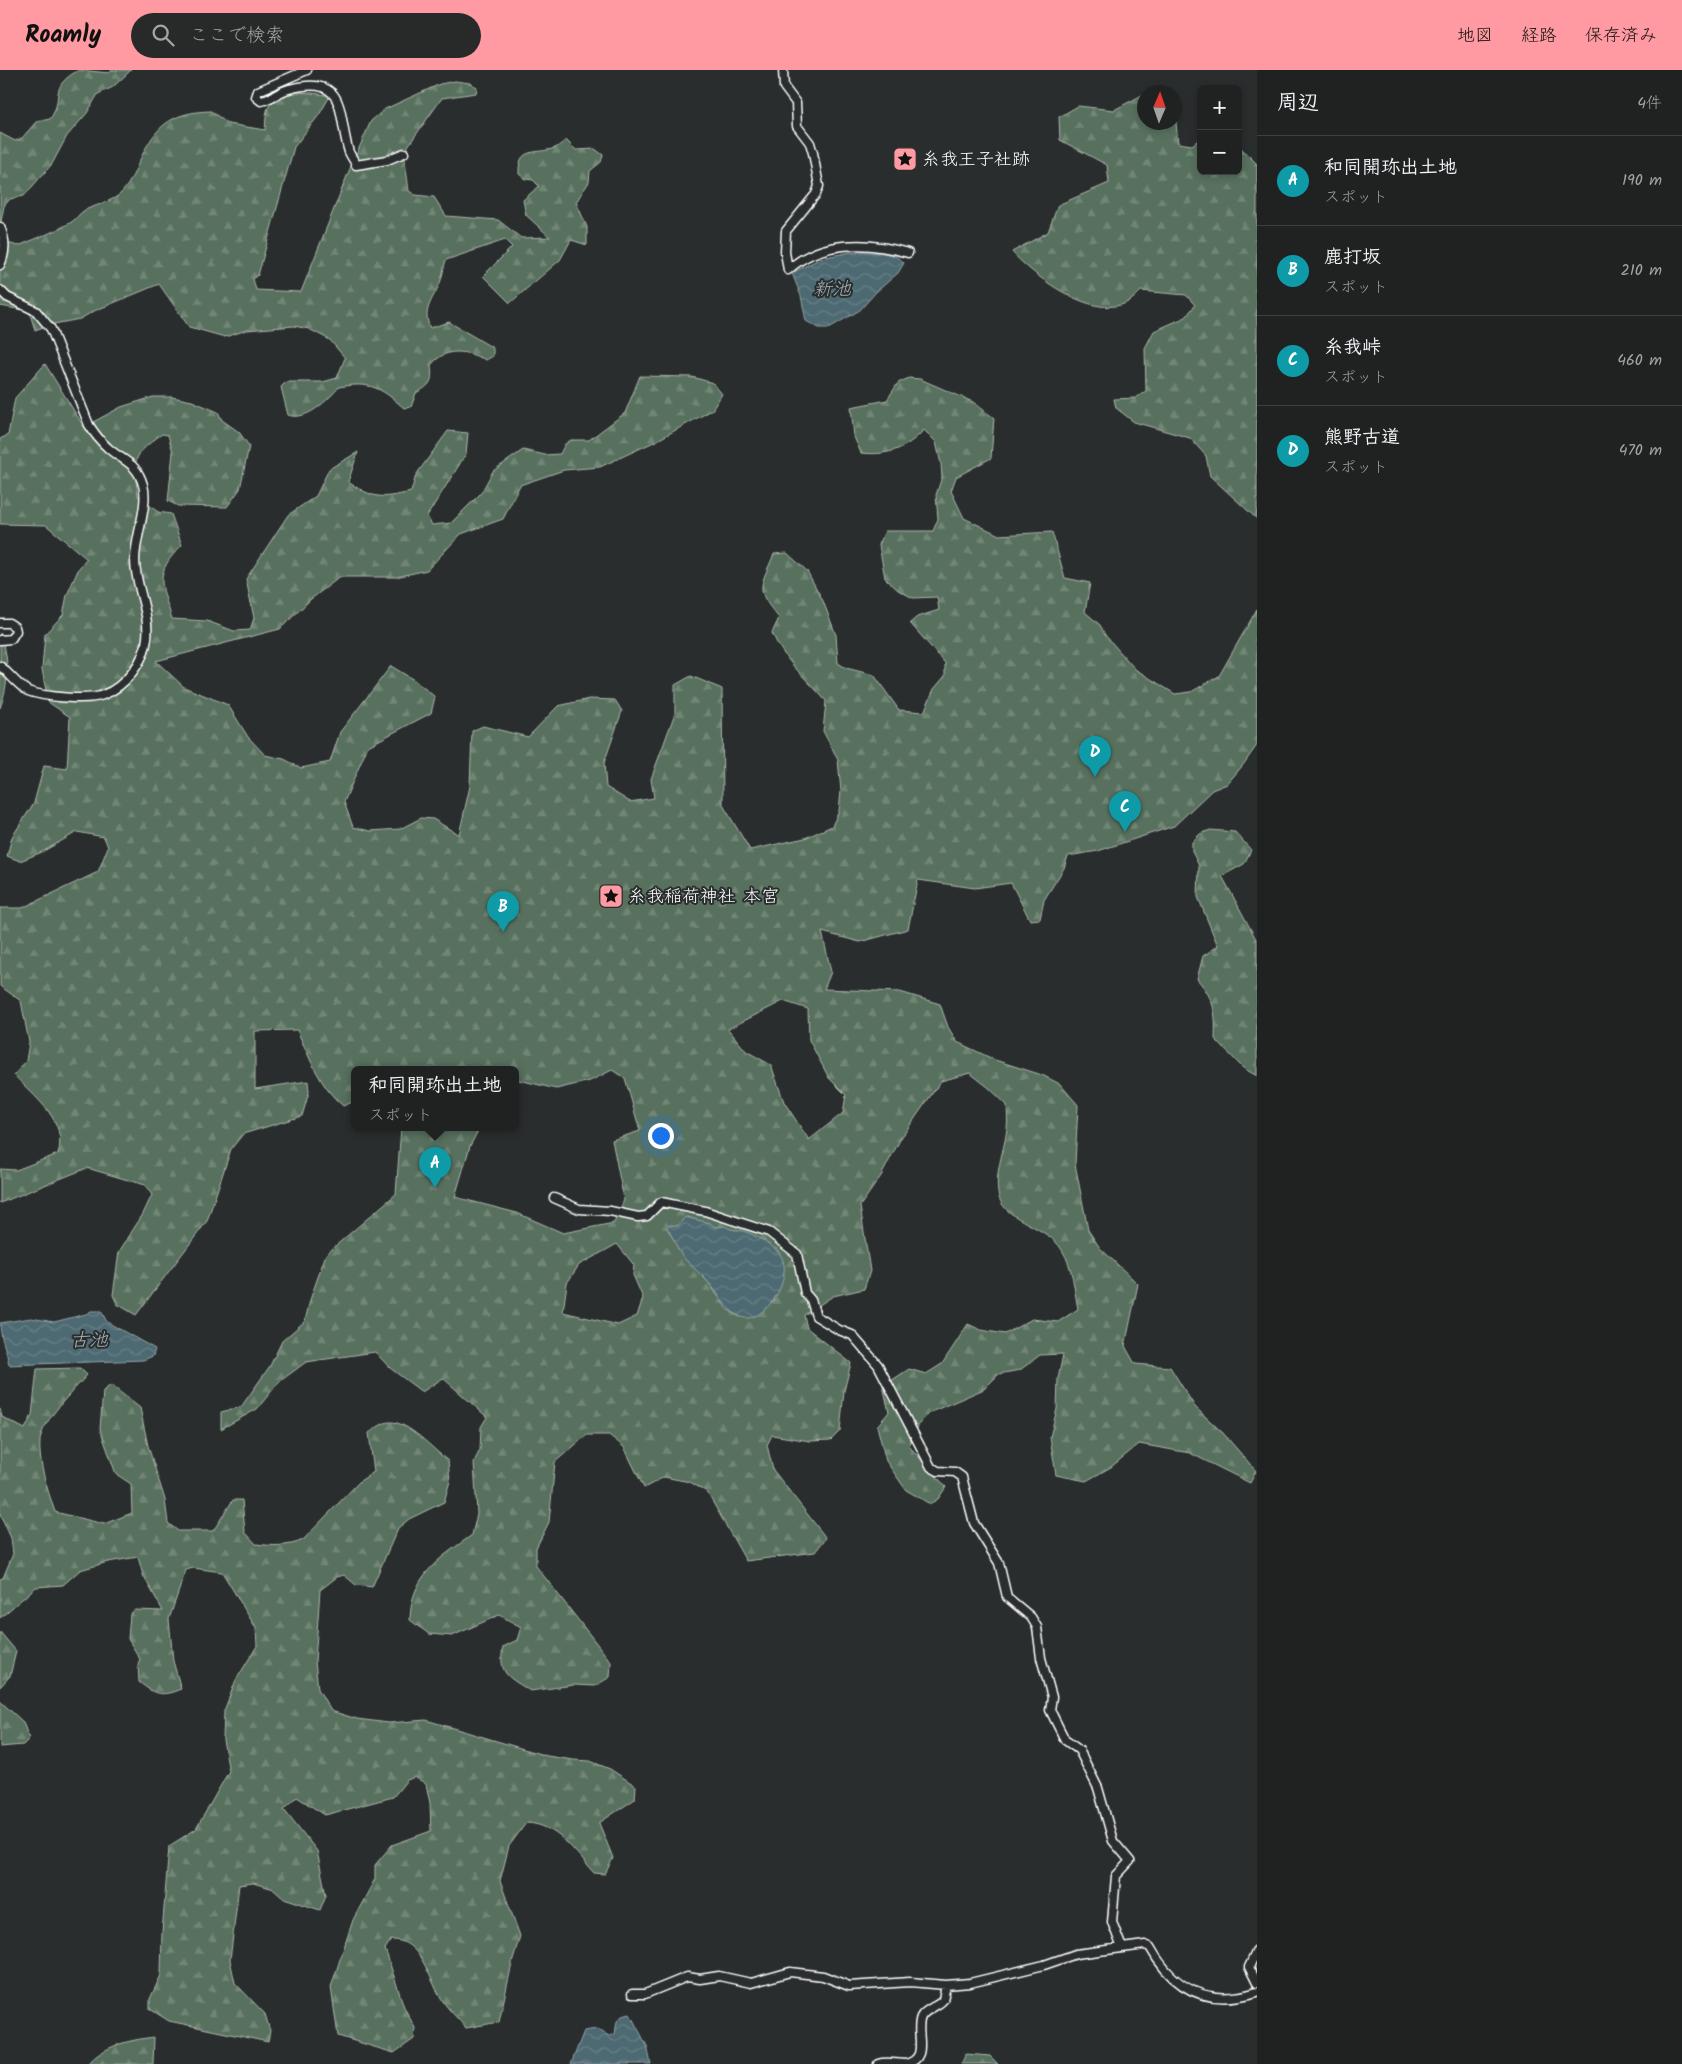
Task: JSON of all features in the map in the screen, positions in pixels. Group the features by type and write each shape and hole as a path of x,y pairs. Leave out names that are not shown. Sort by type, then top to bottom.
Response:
{"street":[{"path":"307,70 258,91 256,97 261,101 270,100 288,89 317,86 324,88 334,94 342,110 349,154 356,165 372,164 404,154"},
{"path":"783,70 784,87 796,103 797,126 810,143 813,152 819,186 816,194 786,231 785,252 788,270 798,261 810,255 843,246 873,246 908,253"},
{"path":"0,227 4,237 4,252 0,265"},
{"path":"0,290 7,297 36,311 51,329 89,425 109,450 134,465 144,485 144,504 137,538 135,561 145,605 148,637 142,658 129,676 113,690 102,696 63,698 39,694 21,687 0,666"},
{"path":"0,623 9,623 15,627 16,631 11,639 0,640"},
{"path":"554,1198 579,1209 610,1211 638,1218 646,1216 661,1202 684,1206 726,1217 769,1232 797,1254 805,1293 811,1300 816,1316 838,1330 852,1335 878,1365 931,1467 938,1471 955,1472 962,1477 974,1523 999,1563 1007,1597 1031,1616 1037,1627 1041,1658 1052,1696 1050,1710 1065,1740 1079,1750 1098,1788 1113,1841 1130,1860 1116,1876 1112,1922 1122,1948"},
{"path":"632,1994 645,1994 687,1977 700,1979 719,1976 751,1983 790,1972 823,1976 849,1986 910,1982 946,1985 986,1981 1076,1954 1145,1945 1150,1947 1174,1980 1200,1994 1236,1998 1257,1992"},
{"path":"1257,1950 1250,1966 1257,1983"},
{"path":"878,2064 906,2064 918,2057 921,2051 920,2019 924,2013 943,2000 946,1985"}],"green space":[{"path":"79,70 109,73 112,70 131,70 113,87 98,94 87,113 67,136 52,164 24,196 10,199 4,206 0,227 0,133 15,141 22,138 36,122 50,119 54,112 60,87 69,76"},
{"path":"455,81 470,83 477,87 476,93 442,98 408,146 405,161 409,191 415,195 434,197 446,216 498,220 521,238 550,237 526,215 523,200 539,186 533,180 525,179 519,174 521,160 528,154 554,148 566,140 576,150 595,149 603,155 601,162 590,171 589,182 576,202 587,227 587,245 571,240 560,260 510,303 483,276 512,247 505,240 446,260 441,280 428,309 427,315 430,328 449,322 493,348 493,356 486,360 471,354 457,352 437,359 431,365 432,375 430,382 425,388 416,393 411,407 404,408 389,395 375,388 350,385 339,387 329,398 309,413 295,416 288,415 281,387 286,382 323,382 337,378 345,358 330,340 309,329 294,326 247,330 225,337 189,327 159,284 94,311 80,319 49,325 35,330 29,311 0,306 0,228 4,242 18,246 72,222 85,210 115,198 122,192 133,176 151,139 166,123 175,118 185,114 211,111 228,124 265,130 268,108 275,100 289,94 315,93 330,96 319,115 294,147 258,275 253,279 256,290 301,292 371,121 385,109 440,84"},
{"path":"1137,98 1137,130 1177,130 1178,143 1192,145 1197,141 1197,175 1242,175 1242,149 1257,164 1257,519 1210,476 1206,456 1190,438 1134,422 1116,408 1114,399 1136,398 1146,391 1145,348 1154,331 1186,317 1195,305 1186,295 1141,291 1130,301 1115,306 1088,303 1074,298 1045,281 1012,252 1048,232 1058,205 1109,183 1107,165 1060,140 1059,117 1078,106 1114,110"},
{"path":"45,364 84,427 121,407 153,397 172,397 192,401 218,412 222,420 239,432 249,446 240,489 227,507 178,506 168,501 173,452 168,435 162,434 144,448 136,460 135,474 138,496 158,512 171,514 182,545 167,564 162,579 172,619 207,621 234,631 250,630 254,618 246,579 288,515 316,496 329,469 358,452 348,482 365,492 378,496 392,496 411,492 416,475 448,431 468,433 466,454 427,516 432,525 451,523 481,493 493,471 523,450 545,455 560,454 565,444 571,440 589,440 625,413 640,376 692,377 713,383 722,394 712,410 654,442 600,467 564,470 520,485 503,519 461,534 427,570 396,577 340,577 311,599 280,629 156,661 184,687 228,705 248,737 265,755 284,759 301,768 330,762 340,732 391,666 414,680 435,697 431,713 368,746 344,802 353,827 370,831 400,829 421,818 433,819 459,835 470,786 472,731 483,726 528,737 558,706 589,699 615,700 622,711 604,763 606,787 630,802 654,798 651,779 675,713 675,685 691,676 722,689 723,805 750,850 805,838 832,826 839,811 841,791 838,760 823,731 826,701 789,661 777,643 772,633 779,618 763,594 763,581 774,554 787,553 807,571 823,601 836,635 838,663 846,668 874,675 899,710 924,712 934,689 945,676 945,663 910,623 917,617 939,610 937,597 913,598 898,590 885,578 879,545 885,531 933,531 938,519 936,495 942,477 936,442 924,430 910,442 896,450 871,454 861,453 854,437 851,407 887,400 898,383 909,378 920,379 973,402 994,418 991,458 956,477 951,491 964,518 999,535 1052,532 1065,578 1090,583 1085,612 1100,625 1105,635 1135,669 1175,694 1191,692 1219,676 1257,609 1257,745 1227,784 1212,790 1174,826 1098,851 1068,856 1064,868 1044,900 1040,919 1030,920 1011,883 975,888 918,880 908,929 860,942 822,932 831,972 824,989 900,992 940,1004 948,1027 957,1042 995,1060 1042,1075 1060,1084 1078,1105 1075,1164 1088,1230 1100,1248 1138,1284 1125,1346 1135,1364 1170,1367 1195,1407 1223,1433 1256,1471 1250,1483 1190,1453 1139,1444 1111,1467 1086,1481 1056,1475 1050,1437 1057,1409 1058,1379 1063,1354 1040,1355 1020,1370 999,1374 984,1389 931,1412 919,1424 909,1446 946,1487 938,1499 930,1504 906,1490 886,1461 877,1426 889,1412 883,1386 909,1369 926,1374 942,1364 968,1324 981,1330 1005,1334 1032,1319 1058,1322 1078,1309 1071,1271 1062,1250 1047,1235 1009,1212 999,1197 997,1180 1006,1136 1007,1105 970,1073 941,1081 901,1138 881,1176 860,1206 870,1271 864,1289 833,1296 804,1315 807,1328 851,1363 844,1391 840,1431 831,1440 810,1441 772,1435 767,1445 773,1470 826,1538 815,1552 746,1561 707,1492 690,1482 664,1477 644,1488 624,1447 609,1435 587,1435 555,1462 549,1522 536,1548 536,1566 611,1662 610,1677 595,1686 574,1685 530,1691 511,1678 504,1670 502,1664 503,1647 517,1640 521,1627 499,1615 452,1636 429,1634 410,1620 415,1591 421,1580 438,1561 472,1535 477,1514 474,1462 480,1450 481,1427 487,1417 443,1378 422,1392 390,1368 375,1352 306,1362 279,1382 257,1409 221,1429 221,1412 241,1407 270,1366 282,1341 305,1321 310,1300 326,1254 396,1194 401,1131 478,1131 470,1146 455,1197 517,1213 563,1233 614,1223 624,1200 612,1140 640,1131 625,1078 612,1070 590,1081 556,1089 519,1080 519,1066 351,1066 351,1103 343,1106 322,1081 297,1030 255,1031 255,1089 308,1081 309,1092 302,1116 243,1134 231,1149 207,1221 136,1315 117,1304 113,1295 119,1252 143,1214 152,1195 145,1185 87,1168 0,1203 0,1169 16,1170 58,1154 60,1142 54,1120 48,1110 14,1075 26,1061 29,1042 21,1001 0,986 0,908 22,908 98,872 108,847 104,837 77,832 42,852 20,861 7,856 12,837 34,803 44,766 67,769 70,717 48,702 42,669 45,634 63,615 67,595 79,568 87,559 46,525 0,524 0,439 8,435 15,398","holes":["783,1001 808,1009 809,1040 829,1078 846,1095 843,1113 809,1140 784,1102 771,1065 746,1051 728,1029","688,1217 710,1223 714,1227 743,1231 775,1300 754,1315 740,1317 727,1309 709,1283 684,1257 667,1228 670,1225 678,1226","617,1244 634,1265 633,1275 643,1298 637,1316 618,1325 563,1312 567,1283 579,1265"]},
{"path":"0,633 7,661 7,680 0,708"},
{"path":"1210,830 1235,832 1251,850 1244,864 1222,876 1257,941 1257,1076 1243,1068 1215,1039 1215,1021 1211,1000 1197,979 1203,956 1218,946 1198,897 1199,866 1192,851 1192,842 1200,834"},
{"path":"80,1368 87,1375 52,1415 42,1432 40,1440 42,1467 55,1512 104,1524 132,1513 131,1484 116,1474 100,1429 103,1391 111,1385 140,1408 148,1446 165,1500 168,1523 178,1531 213,1531 233,1500 242,1500 245,1532 256,1544 286,1545 303,1540 360,1481 374,1472 369,1433 387,1422 397,1423 413,1431 448,1461 450,1481 444,1502 409,1519 398,1528 372,1587 356,1585 344,1575 337,1577 320,1590 315,1661 318,1689 331,1711 357,1719 389,1723 426,1720 547,1756 590,1761 610,1769 636,1786 635,1799 599,1823 613,1858 605,1874 594,1873 564,1840 547,1828 537,1825 526,1823 509,1846 500,1881 520,1936 499,2022 466,2028 443,2002 417,1952 401,1941 391,1940 385,1949 404,2007 415,2028 414,2039 394,2053 338,2036 331,1987 353,1920 375,1879 375,1865 392,1845 431,1831 430,1803 426,1784 415,1777 407,1780 393,1797 325,1815 297,1797 284,1809 317,1851 326,1895 320,1910 284,1898 274,1889 253,1883 239,1885 230,1960 235,1983 265,2014 270,2031 268,2042 169,2021 150,2009 150,1999 161,1975 162,1933 169,1846 196,1829 229,1771 223,1740 224,1711 236,1680 257,1646 256,1628 222,1572 193,1568 186,1570 169,1619 173,1661 181,1689 163,1694 150,1690 139,1682 138,1664 140,1659 128,1639 130,1614 135,1610 163,1611 143,1575 138,1557 108,1562 80,1570 63,1585 36,1587 0,1618 0,1579 3,1578 13,1554 11,1538 0,1514 0,1409 2,1417 25,1429 32,1415 37,1369"},
{"path":"0,1632 16,1651 10,1676 0,1687"},
{"path":"0,1701 23,1722 29,1739 23,1745 0,1747"},
{"path":"154,2037 153,2064 88,2064 110,2048 127,2042"},
{"path":"966,2054 990,2056 998,2064 961,2064"}],"water":[{"name":"新池","path":"851,252 887,254 894,256 904,263 898,273 876,292 860,310 829,328 819,328 806,321 801,296 792,273 821,258"},
{"path":"685,1217 710,1223 714,1227 725,1226 741,1230 758,1237 779,1253 784,1263 784,1275 774,1298 766,1308 757,1315 748,1318 739,1316 726,1305 706,1280 682,1255 667,1228 670,1225 678,1226"},
{"name":"古池","path":"91,1311 101,1311 107,1322 155,1349 153,1356 143,1360 9,1365 0,1323 31,1318 54,1322"},
{"path":"630,2014 647,2046 651,2064 571,2064 584,2031 597,2029 609,2036 615,2034 617,2021 622,2016"}],"place":[{"name":"糸我王子社跡","path":"905,159"},
{"name":"熊野古道","path":"1095,777"},
{"name":"糸我峠","path":"1125,832"},
{"name":"糸我稲荷神社 本宮","path":"611,896"},
{"name":"鹿打坂","path":"503,932"},
{"name":"和同開珎出土地","path":"435,1188"}]}
